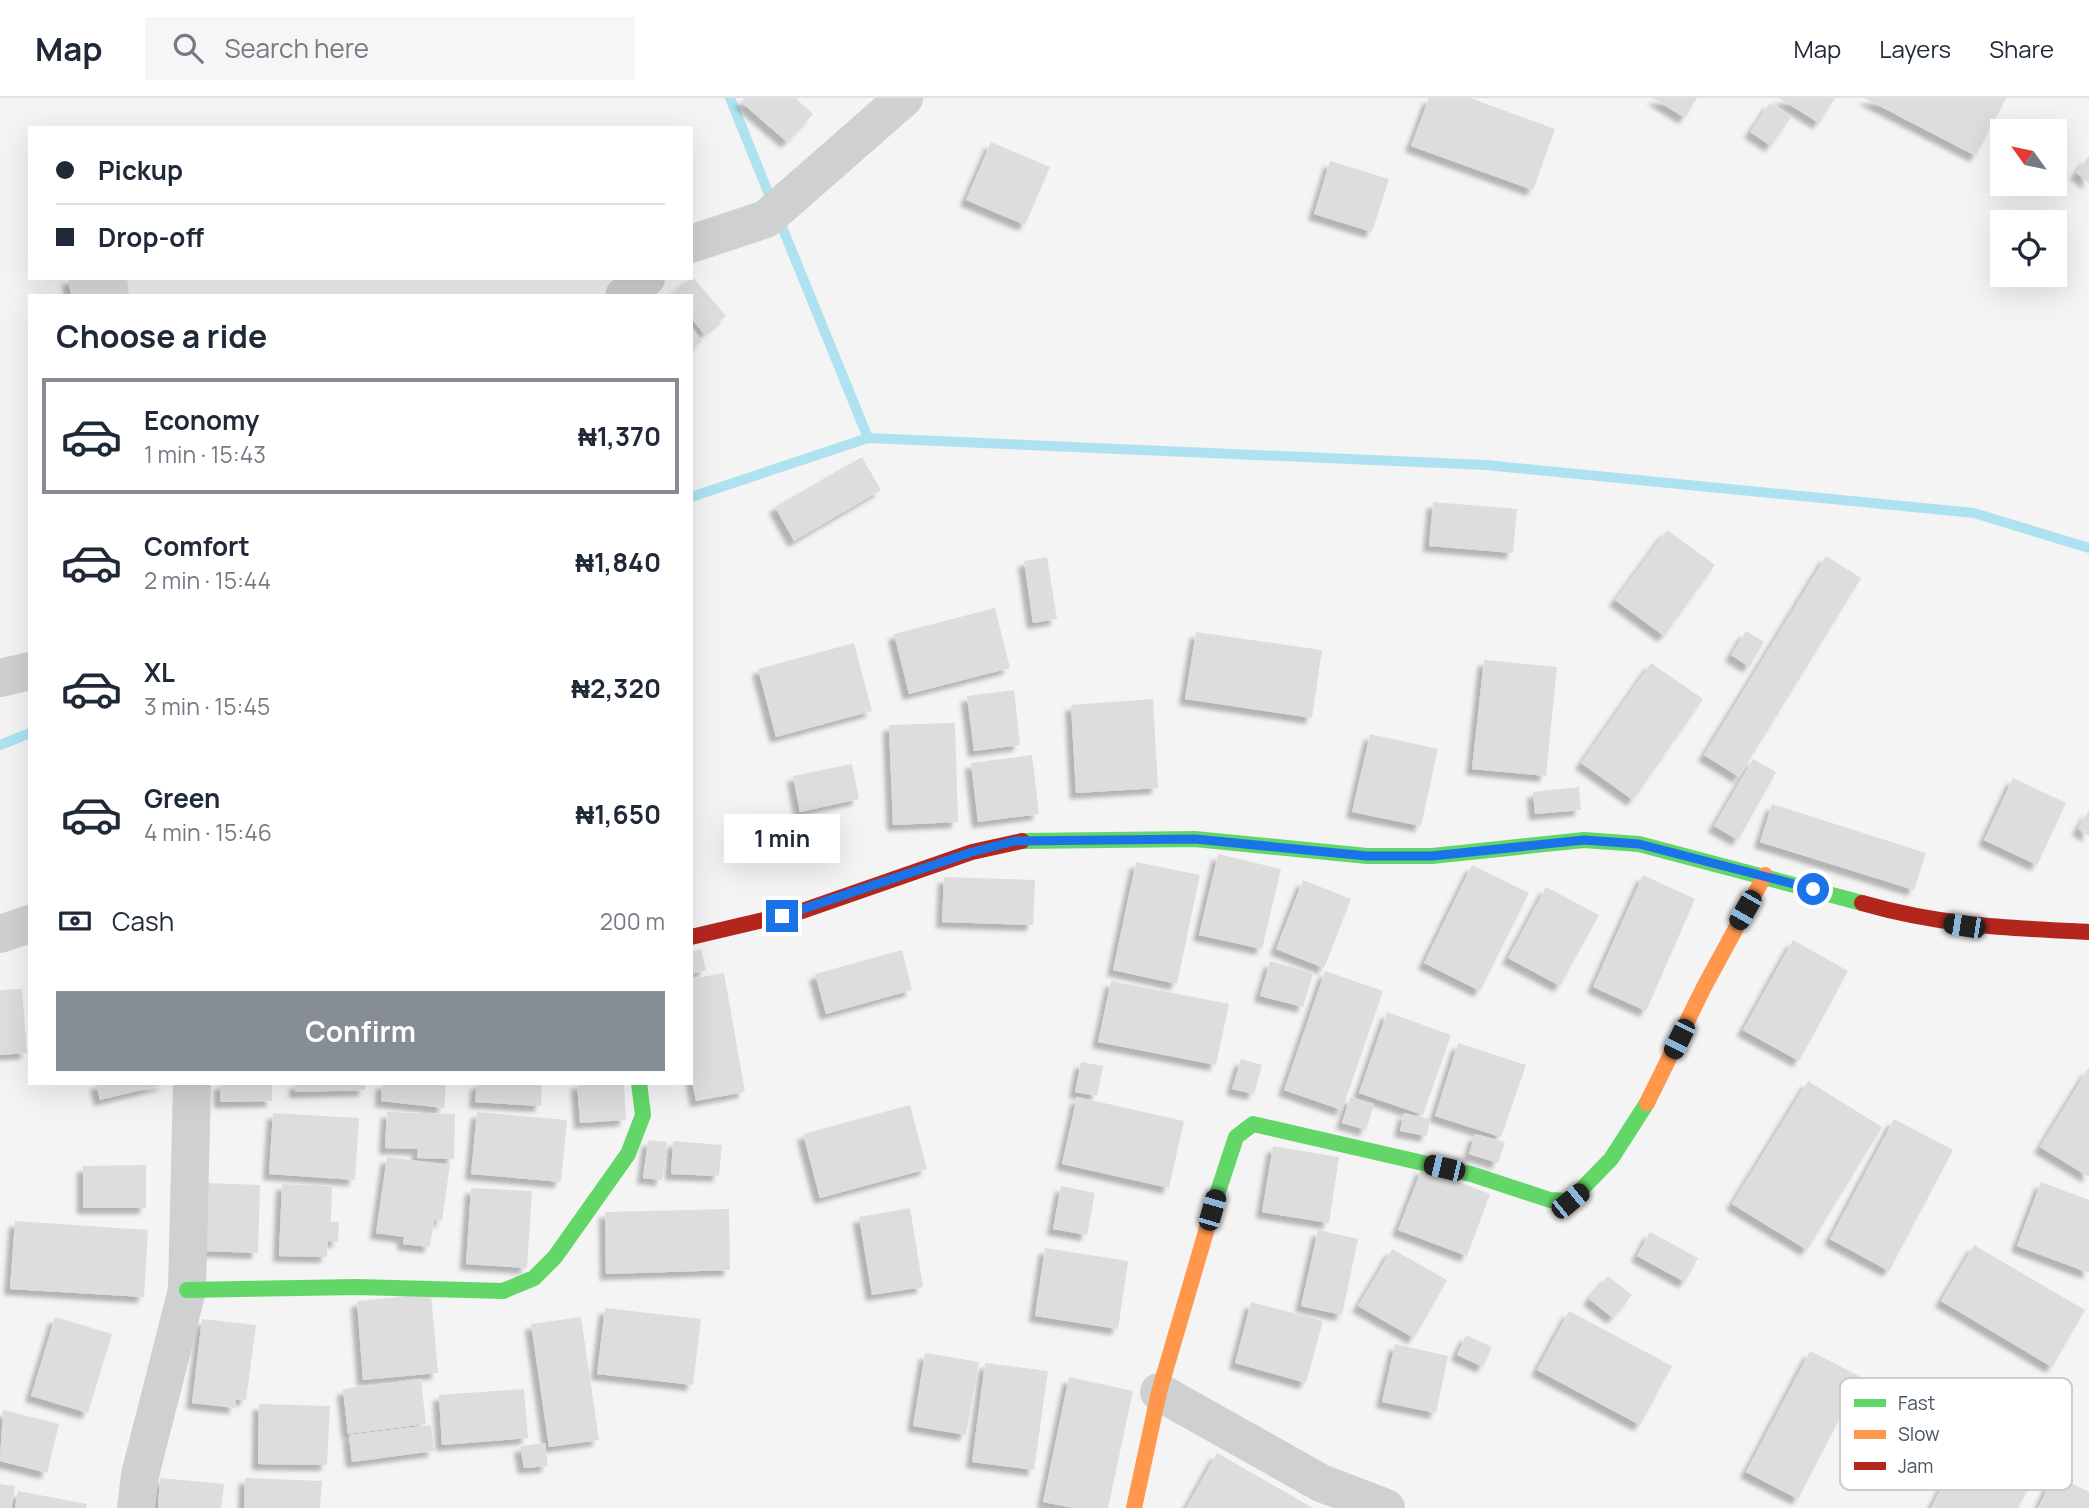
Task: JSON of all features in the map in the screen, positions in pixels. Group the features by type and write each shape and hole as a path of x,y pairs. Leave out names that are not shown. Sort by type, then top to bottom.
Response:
{"street":[{"path":"693,243 766,219 904,98"},
{"path":"626,294 644,280"},
{"path":"0,678 28,671"},
{"path":"693,937 802,911 972,852 1015,841 1195,839 1367,856 1432,856 1584,840 1639,844 1765,875 1910,917 1964,926 2089,932"},
{"path":"1134,1508 1159,1392 1227,1158 1236,1137 1253,1124 1471,1174 1550,1200 1570,1201 1594,1183 1645,1108 1729,938 1765,875"},
{"path":"0,934 28,925"},
{"path":"135,1508 140,1475 187,1290 192,1085"},
{"path":"187,1290 357,1287 503,1291 534,1278 555,1257 628,1154 643,1115 639,1085"},
{"path":"1159,1392 1321,1483 1386,1508"}],"building":[{"path":"745,98 795,98 813,114 787,142 741,102"},
{"path":"1429,98 1470,98 1555,129 1533,190 1411,146"},
{"path":"1653,98 1697,98 1685,118"},
{"path":"1779,98 1835,98 1819,123"},
{"path":"1864,98 2006,98 1995,119 1990,119 1990,129 1976,156"},
{"path":"1770,103 1791,117 1771,146 1750,132"},
{"path":"991,142 1050,167 1025,225 966,200"},
{"path":"2089,156 2089,183 2076,173"},
{"path":"1330,161 1389,179 1372,232 1314,214"},
{"path":"693,277 726,316 704,334 693,320 693,294 671,294 688,280 693,280"},
{"path":"68,280 127,280 129,294 71,294"},
{"path":"693,329 702,341 693,348"},
{"path":"862,457 881,490 794,541 775,507"},
{"path":"1433,502 1517,509 1513,553 1429,546"},
{"path":"1667,530 1715,565 1664,636 1615,600"},
{"path":"1826,556 1861,578 1739,777 1704,755"},
{"path":"1047,557 1057,619 1033,623 1024,561"},
{"path":"995,608 1010,668 909,694 894,634"},
{"path":"1746,631 1764,642 1749,667 1731,655"},
{"path":"1196,632 1322,650 1312,718 1185,699"},
{"path":"854,643 872,711 776,737 758,669"},
{"path":"1484,660 1557,667 1546,776 1472,769"},
{"path":"1651,663 1703,699 1633,800 1581,763"},
{"path":"1014,690 1020,745 974,751 967,696"},
{"path":"1153,699 1158,788 1076,793 1071,705"},
{"path":"955,723 958,822 893,825 889,725"},
{"path":"1370,734 1438,749 1421,826 1352,812"},
{"path":"1032,755 1039,814 978,822 971,763"},
{"path":"1753,759 1776,772 1738,840 1714,826"},
{"path":"852,764 859,799 800,812 793,776"},
{"path":"2013,778 2066,803 2037,865 1984,840"},
{"path":"1579,787 1581,810 1535,814 1533,792"},
{"path":"1772,804 1926,853 1914,890 1760,842"},
{"path":"2089,810 2089,836 2078,829"},
{"path":"1218,854 1281,869 1262,949 1199,935"},
{"path":"1136,862 1200,875 1177,984 1113,970"},
{"path":"1472,865 1529,893 1480,991 1424,963"},
{"path":"1643,875 1695,899 1646,1011 1593,987"},
{"path":"944,877 1035,880 1033,925 942,922"},
{"path":"1303,880 1351,899 1324,968 1276,949"},
{"path":"1546,887 1599,915 1560,986 1508,958"},
{"path":"1793,940 1848,971 1799,1061 1743,1030"},
{"path":"701,949 706,970 693,973 693,951"},
{"path":"902,950 912,990 826,1014 815,974"},
{"path":"1270,961 1313,973 1303,1007 1260,996"},
{"path":"1325,971 1383,991 1342,1110 1284,1090"},
{"path":"724,973 745,1092 696,1101 693,1085 693,979"},
{"path":"1111,981 1229,1004 1216,1065 1098,1042"},
{"path":"22,989 27,1053 0,1055 0,990"},
{"path":"1387,1012 1451,1035 1423,1115 1359,1093"},
{"path":"1458,1043 1526,1065 1501,1137 1435,1116"},
{"path":"1241,1059 1262,1065 1254,1094 1232,1089"},
{"path":"1081,1062 1103,1066 1097,1096 1075,1092"},
{"path":"2089,1067 2089,1177 2040,1147"},
{"path":"1808,1081 1882,1127 1807,1250 1732,1204"},
{"path":"96,1085 162,1085 100,1100"},
{"path":"220,1085 272,1085 272,1101 220,1102"},
{"path":"295,1085 365,1085 365,1090 295,1092"},
{"path":"382,1085 446,1085 444,1108 381,1101"},
{"path":"477,1085 542,1085 541,1106 475,1102"},
{"path":"577,1085 624,1085 626,1120 580,1123"},
{"path":"1077,1097 1184,1121 1169,1188 1062,1164"},
{"path":"1350,1097 1374,1104 1366,1130 1342,1123"},
{"path":"910,1105 927,1169 820,1198 803,1134"},
{"path":"387,1112 455,1114 454,1159 417,1158 418,1149 385,1148"},
{"path":"477,1112 567,1120 561,1182 471,1174"},
{"path":"273,1113 359,1118 355,1180 269,1174"},
{"path":"1404,1113 1430,1119 1427,1136 1400,1131"},
{"path":"1894,1119 1953,1150 1889,1271 1830,1239"},
{"path":"1475,1134 1505,1142 1498,1163 1469,1154"},
{"path":"648,1140 667,1142 662,1180 643,1178"},
{"path":"673,1141 722,1145 719,1176 671,1174"},
{"path":"1273,1146 1339,1157 1329,1223 1262,1212"},
{"path":"387,1157 450,1165 442,1221 434,1220 430,1247 403,1244 404,1237 376,1233"},
{"path":"146,1165 146,1208 83,1208 83,1166"},
{"path":"1422,1168 1490,1194 1467,1256 1398,1230"},
{"path":"2041,1182 2089,1200 2089,1273 2017,1246"},
{"path":"207,1183 260,1185 258,1253 205,1251"},
{"path":"282,1184 332,1186 331,1222 339,1222 338,1242 328,1241 327,1257 279,1256"},
{"path":"1061,1186 1095,1193 1087,1235 1053,1229"},
{"path":"471,1188 532,1191 527,1268 466,1264"},
{"path":"910,1208 923,1287 872,1295 859,1217"},
{"path":"729,1209 730,1270 606,1274 605,1212"},
{"path":"15,1221 148,1230 144,1297 10,1289"},
{"path":"1318,1230 1358,1239 1342,1315 1301,1306"},
{"path":"1650,1232 1698,1258 1685,1282 1637,1256"},
{"path":"1974,1245 2085,1310 2052,1367 1941,1301"},
{"path":"1045,1248 1128,1261 1118,1329 1035,1316"},
{"path":"1392,1249 1447,1280 1414,1338 1358,1306"},
{"path":"1608,1276 1632,1295 1613,1318 1589,1299"},
{"path":"431,1294 438,1373 363,1380 357,1301"},
{"path":"1251,1302 1323,1321 1306,1383 1235,1363"},
{"path":"605,1308 701,1319 693,1385 597,1374"},
{"path":"1569,1311 1672,1366 1640,1425 1537,1370"},
{"path":"55,1317 112,1334 88,1413 31,1396"},
{"path":"581,1317 599,1440 549,1447 531,1324"},
{"path":"202,1319 256,1325 246,1400 236,1399 235,1408 192,1403"},
{"path":"1466,1335 1492,1347 1483,1367 1457,1355"},
{"path":"1395,1344 1448,1356 1436,1413 1382,1402"},
{"path":"1810,1351 1861,1377 1840,1378 1840,1418 1798,1499 1746,1472"},
{"path":"925,1353 979,1362 966,1435 913,1426"},
{"path":"985,1363 1048,1371 1034,1470 972,1462"},
{"path":"1069,1377 1133,1391 1108,1508 1074,1508 1043,1502"},
{"path":"421,1379 426,1424 348,1434 343,1389"},
{"path":"524,1389 528,1438 442,1445 439,1395"},
{"path":"259,1404 330,1406 327,1465 258,1464"},
{"path":"3,1410 59,1424 47,1473 0,1461"},
{"path":"431,1425 434,1451 352,1462 349,1435"},
{"path":"545,1443 548,1466 524,1468 520,1446"},
{"path":"1217,1453 1313,1508 1186,1508"},
{"path":"160,1478 224,1484 221,1508 158,1508"},
{"path":"245,1478 322,1481 320,1508 244,1508"},
{"path":"0,1484 15,1486 11,1508 0,1508"},
{"path":"2072,1484 2089,1492 2089,1508 2038,1508 2047,1490 2072,1490"},
{"path":"1940,1490 2028,1490 2018,1508 1931,1508"},
{"path":"18,1491 87,1504 86,1508 15,1508"}],"waterway":[{"path":"730,98 772,202"},
{"path":"778,217 868,438"},
{"path":"693,496 868,438 1486,465 1974,513 2089,548"},
{"path":"0,745 28,734"}],"traffic: fast":[{"path":"1022,841 1195,839 1367,856 1432,856 1584,840 1639,844 1862,903"},
{"path":"187,1290 357,1287 503,1291 534,1278 555,1257 628,1154 643,1115 639,1085"},
{"path":"1215,1201 1236,1137 1253,1124 1471,1174 1550,1200 1570,1201 1611,1159 1647,1103"}],"traffic: slow":[{"path":"1647,1103 1704,987 1765,875"},
{"path":"1134,1508 1159,1392 1215,1201"}],"traffic: jam":[{"path":"693,937 802,911 972,852 1022,841"},
{"path":"1862,903 1947,921 2089,932"}],"route":[{"path":"782,916 972,852 1015,841 1195,839 1367,856 1432,856 1584,840 1639,844 1813,889"}]}
